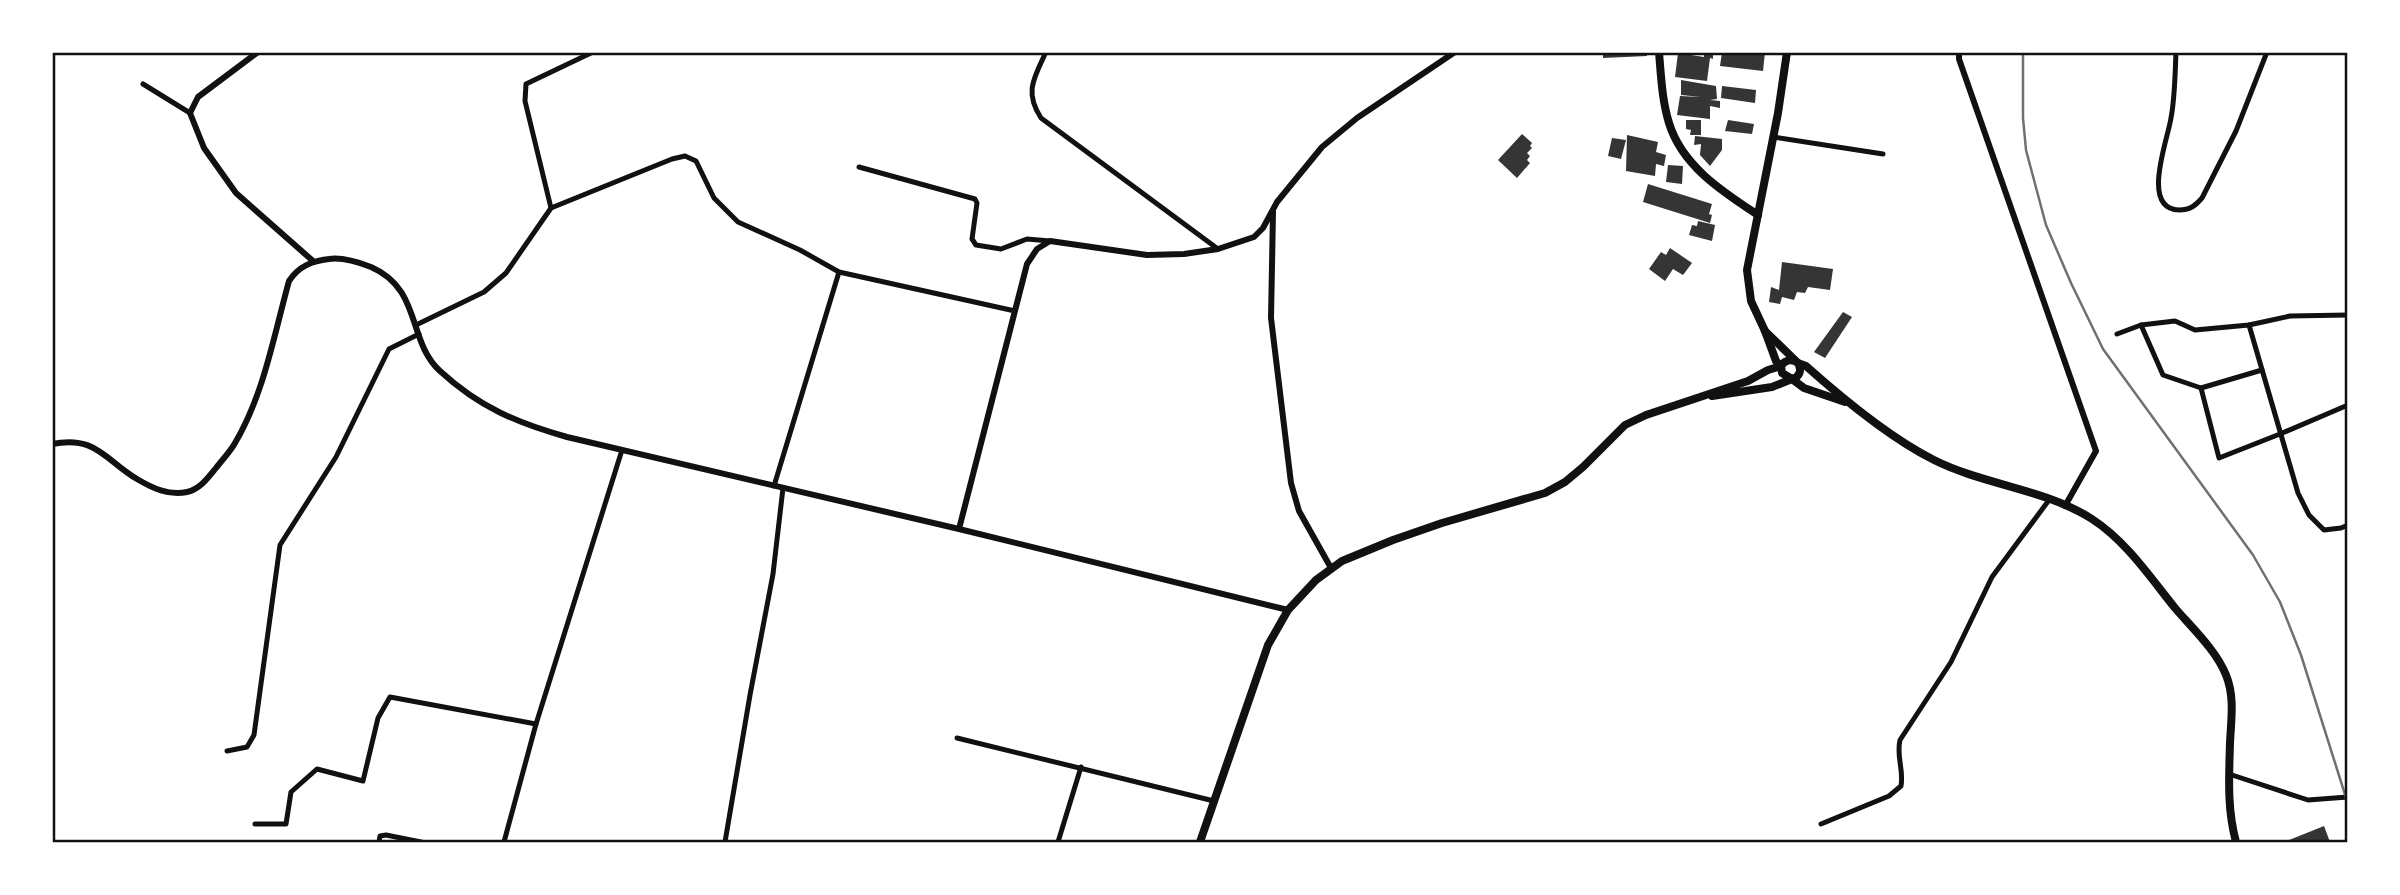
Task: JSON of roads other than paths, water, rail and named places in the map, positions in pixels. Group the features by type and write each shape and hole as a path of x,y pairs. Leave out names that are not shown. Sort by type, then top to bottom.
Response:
{"main road":[{"path":"1659,52 1666,112 1676,140 1689,159 1720,191 1759,215"},
{"path":"1787,52 1747,281 1751,301 1782,373 1804,388 1851,404"},
{"path":"1695,398 1772,387 1792,379 1800,372 1798,363 1765,331"},
{"path":"1200,842 1259,667 1277,627 1304,591 1331,568 1405,535 1545,493 1565,482 1583,467 1625,425 1646,415 1748,381 1788,360 1806,366 1851,404 1932,459 1978,478 2065,506 2095,520 2122,543 2222,667 2232,697 2228,798 2236,842"}],"street":[{"path":"190,113 198,97 258,52"},
{"path":"551,208 525,101 526,84 593,52"},
{"path":"1046,52 1031,90 1032,104 1041,118 1218,249"},
{"path":"859,167 975,199 977,203 972,239 976,245 1001,249 1027,239 1147,255 1184,254 1218,249 1254,237 1263,228 1277,202 1331,140 1357,118 1455,52"},
{"path":"1959,52 1959,59 2096,451 2065,506"},
{"path":"2176,52 2172,117 2158,178 2161,200 2175,210 2195,206 2202,198 2236,131 2267,52"},
{"path":"143,83 190,113 204,148 236,193 313,261"},
{"path":"1773,137 1883,154"},
{"path":"416,325 484,292 506,273 551,208 685,156 696,161 714,198 738,222 800,250 839,272 1015,311"},
{"path":"1273,210 1271,317 1291,482 1299,511 1331,568"},
{"path":"959,528 1027,264 1037,250 1050,241"},
{"path":"52,436 56,443 76,441 101,450 135,478 160,491 190,492 204,483 234,445 256,402 289,281 295,271 313,261 337,258 380,271 402,292 429,357 438,370 483,405 523,424 1288,610"},
{"path":"774,486 839,272"},
{"path":"2117,334 2141,325 2175,321 2196,330 2249,326 2290,316 2347,315"},
{"path":"2141,325 2162,375 2201,388 2262,370"},
{"path":"2249,326 2298,493 2309,515 2324,530 2347,525"},
{"path":"226,751 247,747 254,734 281,545 336,457 389,349 419,334"},
{"path":"2201,388 2219,458 2347,405"},
{"path":"504,842 536,724 622,450"},
{"path":"725,842 773,574 783,488"},
{"path":"1821,824 1889,796 1901,786 1903,773 1897,754 1900,740 1951,662 1992,577 2049,500"},
{"path":"255,824 286,824 291,792 317,769 363,781 378,718 390,697 536,724"},
{"path":"957,738 1214,801"},
{"path":"1058,842 1081,767"},
{"path":"2229,774 2308,800 2347,797"},
{"path":"379,842 380,836 386,835 421,842"}],"railway":[{"path":"2023,52 2026,150 2046,225 2071,283 2103,349 2253,555 2280,602 2301,655 2348,804"}]}
